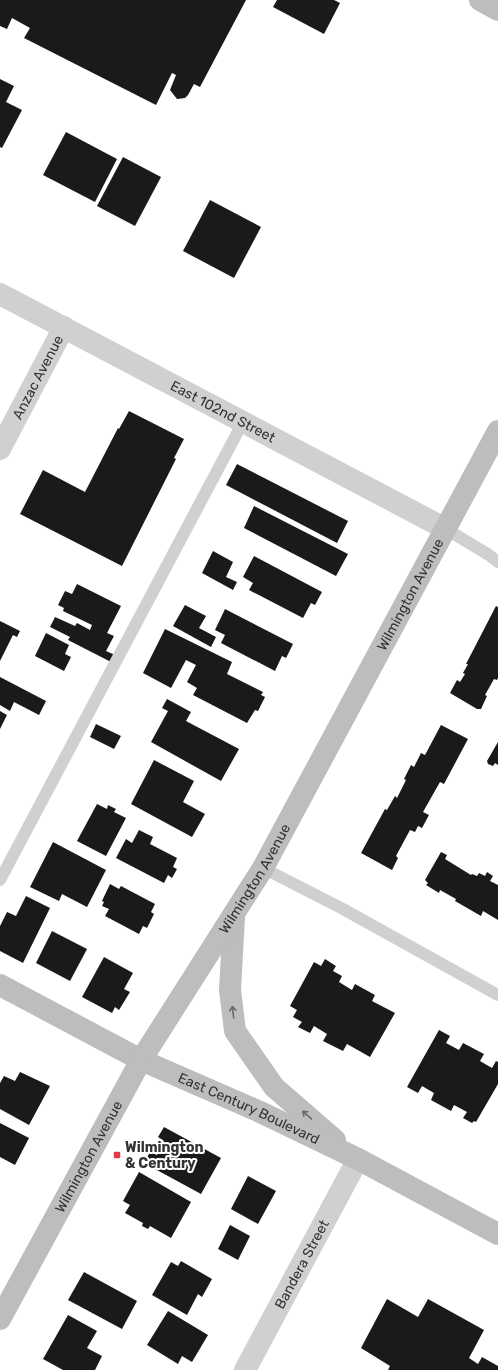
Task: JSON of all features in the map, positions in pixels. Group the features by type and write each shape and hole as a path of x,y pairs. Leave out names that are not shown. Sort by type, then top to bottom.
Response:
{"main road":[{"path":"480,0 498,10"},
{"name":"Wilmington Avenue","path":"0,1320 141,1060 263,868 498,431"},
{"path":"234,915 230,990 235,1032 274,1087 358,1158"},
{"name":"East Century Boulevard","path":"0,985 141,1060 258,1111 358,1158 498,1234"}],"street":[{"name":"East 102nd Street","path":"0,294 446,529"},
{"name":"Anzac Avenue","path":"0,449 64,327"},
{"name":"Bandera Street","path":"245,1370 358,1158"}],"lane":[{"path":"0,880 244,422"},
{"path":"446,529 495,558"},
{"path":"263,868 343,909 498,995"}],"building":[{"path":"0,0 246,0 200,87 194,84 185,98 177,99 170,90 176,75 172,73 156,105 24,38 30,28 12,18 7,29 0,26"},
{"path":"277,0 334,0 340,3 324,34 273,7"},
{"path":"0,79 14,86 6,102 22,110 2,148 0,147"},
{"path":"66,132 117,159 95,202 43,175"},
{"path":"123,157 161,177 135,226 97,206"},
{"path":"210,200 261,227 234,278 183,251"},
{"path":"129,411 184,439 174,458 176,459 122,566 20,514 43,470 85,492 118,428 119,429"},
{"path":"237,464 348,521 337,543 226,485"},
{"path":"254,506 348,554 336,576 244,528"},
{"path":"213,551 233,562 226,577 237,582 233,590 202,573"},
{"path":"254,556 322,592 315,605 311,603 303,618 249,590 253,583 243,577"},
{"path":"77,584 121,606 107,633 114,636 106,651 115,655 111,662 68,640 70,637 50,627 55,617 75,626 77,623 90,630 92,625 63,611 64,608 58,605 65,591 72,594"},
{"path":"185,605 206,616 199,628 216,637 211,647 173,626"},
{"path":"496,606 498,607 498,678 497,680 494,679 485,695 487,696 481,709 477,709 450,693 457,680 460,682 465,674 463,673 468,664 466,664"},
{"path":"225,609 293,644 286,658 282,656 275,671 221,643 225,635 215,630"},
{"path":"0,621 20,631 17,637 13,635 0,661"},
{"path":"165,629 232,662 227,674 263,692 261,695 265,697 258,711 255,710 247,723 193,695 197,688 187,682 196,665 186,660 171,688 143,673"},
{"path":"46,633 69,645 65,654 71,657 64,671 35,656"},
{"path":"0,677 46,701 39,715 14,702 10,711 0,705"},
{"path":"167,699 191,712 186,721 239,749 221,781 151,742 168,711 162,708"},
{"path":"0,711 7,715 0,729"},
{"path":"96,724 121,736 114,749 90,737"},
{"path":"441,725 468,739 444,784 440,782 423,812 429,815 422,828 418,826 415,832 410,830 396,856 398,858 392,870 361,853 385,809 387,810 395,796 397,798 406,780 404,779 411,765 414,767 421,753 425,755"},
{"path":"498,742 498,765 495,763 493,766 488,764 487,761"},
{"path":"154,760 194,781 183,802 205,814 192,837 131,804"},
{"path":"97,804 107,809 108,805 116,809 114,812 126,818 106,856 77,841"},
{"path":"139,830 153,837 150,844 177,858 173,867 177,869 172,878 168,875 164,883 116,858 126,839 132,843"},
{"path":"53,842 106,870 87,907 62,894 59,901 30,887"},
{"path":"441,852 447,855 445,859 471,875 477,876 479,873 485,876 487,872 493,876 490,881 498,885 498,920 483,911 481,916 455,901 456,899 440,890 439,893 426,885 428,883 425,880"},
{"path":"110,884 119,889 121,886 155,904 151,912 154,914 147,928 143,926 139,934 105,916 109,909 102,906 104,902 102,901"},
{"path":"26,896 50,908 23,963 0,951 0,926 7,912 16,916"},
{"path":"52,931 87,949 70,981 36,963"},
{"path":"104,957 133,973 124,989 130,992 119,1010 115,1007 112,1013 82,997"},
{"path":"325,959 336,966 333,971 342,976 339,982 352,990 355,984 375,995 372,1001 395,1013 370,1057 347,1044 343,1051 323,1041 327,1034 314,1026 310,1033 298,1027 302,1022 293,1017 297,1010 290,1006 314,962 321,966"},
{"path":"439,1030 450,1036 446,1043 459,1050 463,1043 484,1054 480,1061 492,1068 496,1061 498,1062 498,1084 476,1122 474,1121 472,1123 463,1118 467,1112 454,1105 451,1111 431,1100 434,1093 422,1086 418,1093 407,1087"},
{"path":"20,1072 50,1086 29,1125 0,1109 0,1083 4,1076 15,1081"},
{"path":"0,1123 29,1138 15,1165 0,1157"},
{"path":"164,1127 221,1158 201,1194 144,1163 150,1152 157,1155 164,1141 158,1137"},
{"path":"139,1172 191,1202 171,1238 150,1226 148,1229 142,1226 143,1223 125,1213 130,1205 123,1201"},
{"path":"248,1176 276,1191 258,1224 231,1209"},
{"path":"230,1225 250,1236 238,1260 218,1249"},
{"path":"181,1261 212,1279 202,1297 198,1294 187,1315 152,1295 171,1262 178,1266"},
{"path":"84,1272 137,1301 122,1329 68,1300"},
{"path":"387,1299 418,1317 428,1299 484,1330 469,1358 478,1364 482,1357 498,1366 498,1370 388,1370 390,1366 361,1348"},
{"path":"168,1311 208,1335 192,1362 182,1356 178,1364 147,1345"},
{"path":"68,1315 97,1331 87,1348 102,1356 95,1370 63,1370 43,1359"}],"place":[{"name":"Wilmington & Century","path":"117,1155"}]}
